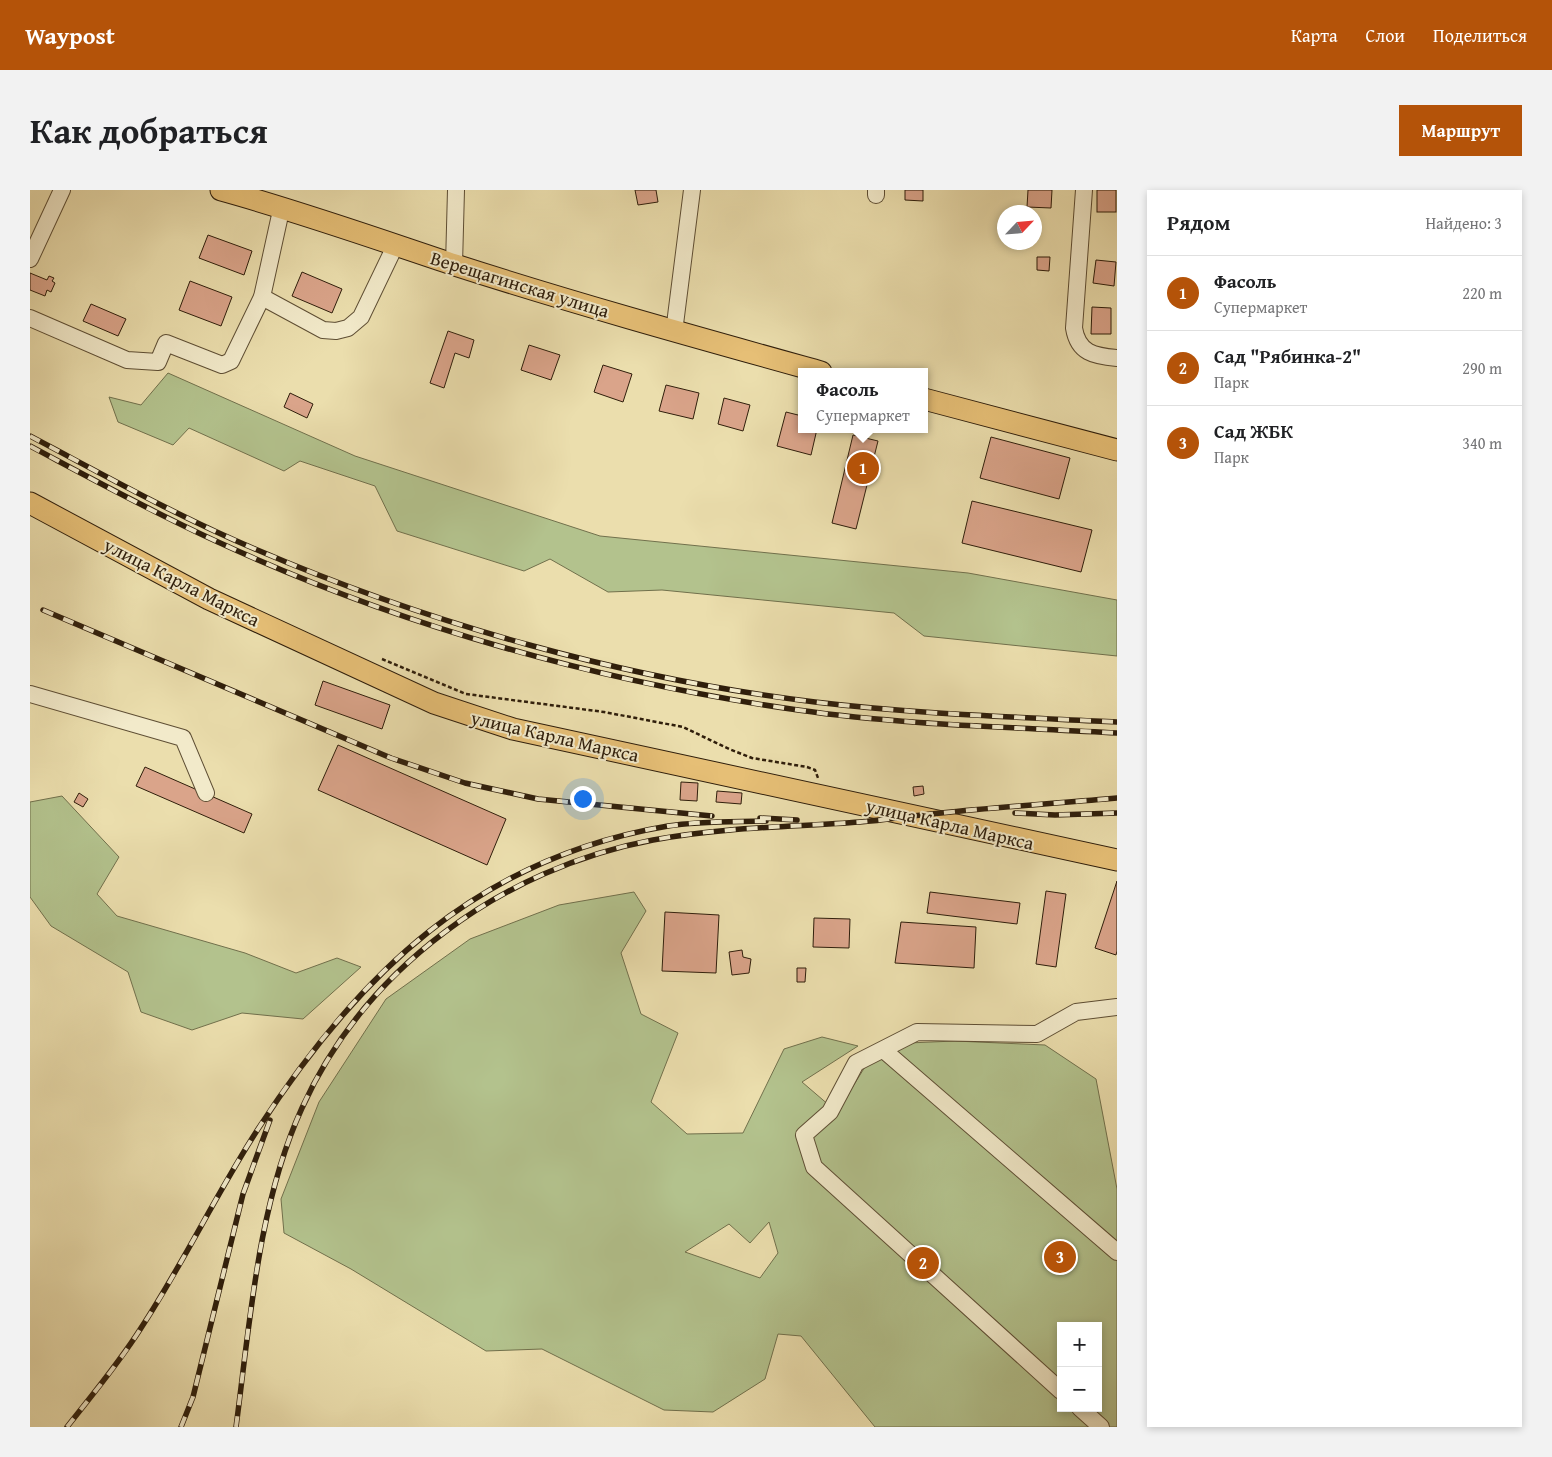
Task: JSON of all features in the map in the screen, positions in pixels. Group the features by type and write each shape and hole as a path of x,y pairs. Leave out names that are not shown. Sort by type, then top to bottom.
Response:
{"main road":[{"name":"Верещагинская улица","path":"221,190 282,206 454,265 674,332 806,368"},
{"path":"928,400 1117,450"},
{"name":"улица Карла Маркса","path":"30,503 209,599 458,712 513,729 1117,860"}],"street":[{"path":"30,259 62,190"},
{"path":"454,265 456,190"},
{"path":"674,332 692,190"},
{"path":"1084,190 1074,328 1076,340 1082,348 1091,353 1117,358"},
{"path":"30,318 128,360 158,362 166,343 222,365 231,361 262,297 282,206"},
{"path":"262,297 323,330 336,331 348,328 361,317 396,244"},
{"path":"30,694 183,738 206,793"},
{"path":"1057,1387 814,1167 804,1135 830,1112 856,1063 916,1032 1037,1034 1076,1012 1117,1006"},
{"path":"888,1053 1117,1252"},
{"path":"1084,1412 1101,1427"}],"path":[{"path":"377,657 466,694 604,712 683,727 752,758 815,770 818,776 814,793"}],"green space":[{"path":"168,373 355,456 600,536 968,573 1117,600 1117,656 924,636 894,613 662,590 608,592 550,559 524,571 397,531 375,486 300,461 284,471 189,428 173,445 118,422 109,397 141,405"},
{"path":"62,796 119,857 97,894 117,916 245,953 296,973 337,958 361,967 303,1019 242,1013 192,1030 141,1012 128,972 51,926 30,897 30,802"},
{"path":"634,892 646,911 621,953 641,1014 678,1033 651,1102 687,1134 743,1133 784,1049 822,1037 858,1046 802,1082 837,1112 868,1062 908,1043 955,1041 1045,1045 1096,1079 1117,1189 1117,1427 875,1427 801,1336 778,1334 765,1379 713,1412 664,1410 542,1349 486,1351 351,1269 284,1233 281,1199 319,1102 386,999 470,939 559,905","holes":["769,1222 778,1253 760,1278 685,1252 729,1224 750,1243"]}],"building":[{"path":"635,190 656,190 658,202 638,205"},
{"path":"905,190 923,190 923,201 905,200"},
{"path":"1028,190 1052,190 1051,208 1042,208 1042,205 1027,205"},
{"path":"1097,190 1116,190 1116,212 1097,212"},
{"path":"208,235 252,251 244,275 199,258"},
{"path":"1037,257 1050,257 1049,271 1037,270"},
{"path":"1096,260 1116,262 1114,286 1093,283"},
{"path":"302,272 342,289 332,313 292,296"},
{"path":"30,273 47,280 49,276 54,278 52,281 55,283 51,292 47,290 45,296 30,290"},
{"path":"190,281 232,297 221,326 179,310"},
{"path":"91,304 126,319 118,336 83,321"},
{"path":"1092,307 1111,308 1111,334 1091,334"},
{"path":"448,331 474,340 469,358 455,353 444,388 430,383"},
{"path":"529,345 560,355 551,380 521,370"},
{"path":"603,365 632,374 623,402 594,392"},
{"path":"666,385 699,393 693,419 659,411"},
{"path":"290,393 313,404 307,418 284,407"},
{"path":"724,398 750,405 743,431 718,424"},
{"path":"786,412 798,415 798,433 816,433 811,455 777,446"},
{"path":"853,435 878,441 856,529 832,523"},
{"path":"991,437 1070,458 1059,499 980,478"},
{"path":"972,501 1092,530 1081,572 962,543"},
{"path":"323,681 390,705 382,729 315,705"},
{"path":"338,745 506,819 487,865 318,790"},
{"path":"145,767 252,814 244,833 136,786"},
{"path":"681,782 698,783 697,801 680,800"},
{"path":"923,786 924,794 914,796 913,787"},
{"path":"717,791 742,793 741,804 716,802"},
{"path":"79,793 88,799 83,807 74,802"},
{"path":"1117,881 1117,951 1116,955 1095,948"},
{"path":"1046,891 1066,894 1056,967 1036,964"},
{"path":"930,892 1020,903 1017,924 927,913"},
{"path":"665,912 719,915 716,973 662,971"},
{"path":"814,918 850,919 849,948 813,947"},
{"path":"901,922 976,927 974,968 895,963"},
{"path":"742,950 743,957 751,959 749,973 732,975 729,952"},
{"path":"797,968 806,968 805,982 797,982"}],"railway":[{"path":"30,436 169,509 255,549 390,601 529,645 672,679 815,702 1003,717 1117,722"},
{"path":"30,446 123,496 218,542 287,572 429,625 575,667 649,684 724,698 838,715 957,725 1117,733"},
{"path":"43,610 391,758 465,783 538,799 712,816"},
{"path":"236,1427 251,1305 265,1223 287,1145 302,1108 329,1057 362,1011 401,969 445,932 493,900 544,874 597,854 653,840 705,832 860,822 1117,798"},
{"path":"1015,813 1055,815 1117,813"},
{"path":"760,818 797,820"},
{"path":"67,1427 133,1341 258,1129 297,1073 338,1020 382,973 430,931 481,895 538,865 600,842 680,824 766,821"},
{"path":"181,1427 193,1397 243,1194 270,1120"}],"place":[{"name":"Фасоль","path":"863,468"},
{"name":"Сад ЖБК","path":"1060,1257"},
{"name":"Сад \"Рябинка-2\"","path":"923,1263"}]}
